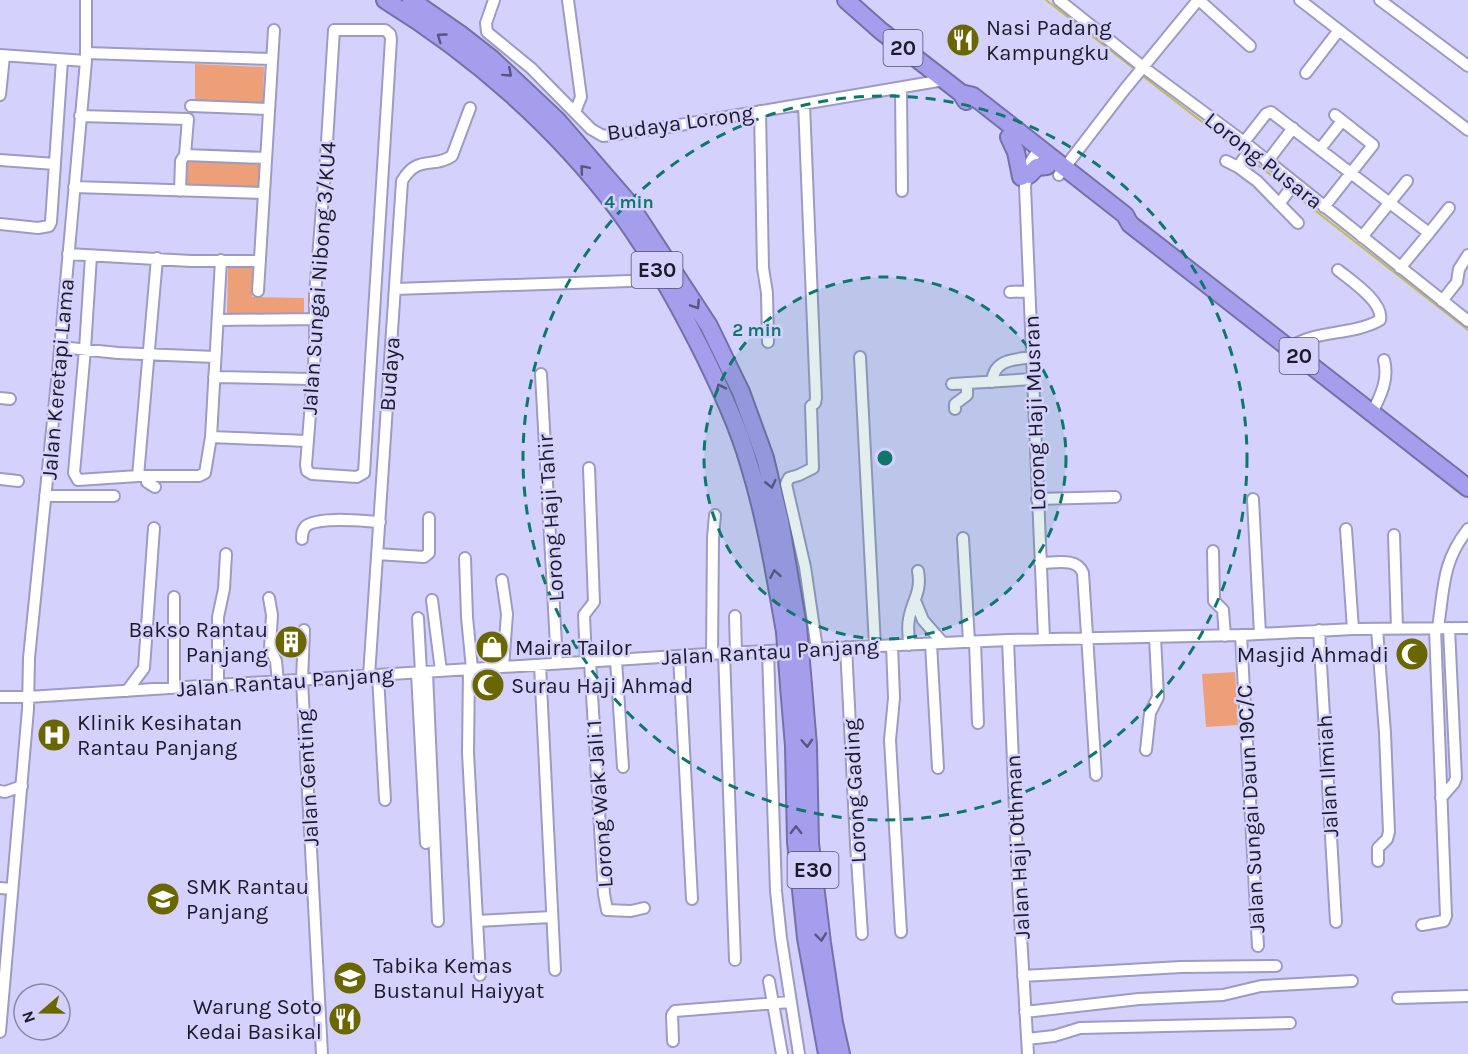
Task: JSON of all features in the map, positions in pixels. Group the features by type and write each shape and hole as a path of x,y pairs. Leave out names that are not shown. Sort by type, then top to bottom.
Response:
{"highway":[{"name":"E30","path":"385,0 453,46 527,108 579,162 606,195 654,263 693,333 723,395 749,461 791,630"},
{"name":"E30","path":"411,0 492,59 557,120 628,202 709,326 741,392 765,458 782,532 796,685 808,746 810,843 834,1023 842,1054"},
{"name":"20","path":"846,0 881,31 944,80 962,93 973,96 1043,158"},
{"name":"20","path":"962,93 967,104 1009,136 1125,215 1131,224 1468,488"},
{"path":"1009,136 1025,179 1043,158"},
{"name":"E30","path":"796,685 794,746 796,842 806,938 827,1054"}],"street":[{"name":"Jalan Keretapi Lama","path":"0,1032 5,912 12,889 22,786 29,658 86,57 86,0"},
{"name":"Budaya Lorong","path":"494,0 486,23 487,32 531,68 591,129 603,136 944,80"},
{"path":"568,0 581,97 575,112"},
{"name":"Lorong Pusara","path":"1059,0 1247,145 1468,321"},
{"path":"1043,158 1143,67 1198,0 1250,46"},
{"path":"1300,0 1468,130"},
{"path":"1380,0 1468,66"},
{"path":"258,291 274,30"},
{"name":"Jalan Sungai Nibong 3/KU4","path":"334,30 385,30 390,34 391,39 369,396 364,473 357,477 312,474 307,471 316,320 315,295 327,158 334,30"},
{"path":"1306,73 1339,30"},
{"path":"0,95 2,56 62,60 86,57 272,59"},
{"path":"0,224 38,228 49,226 51,222 62,60"},
{"path":"901,88 902,191"},
{"path":"804,104 816,398 815,403 811,406 810,417 813,468 789,478 786,484 806,567 818,649"},
{"path":"191,106 269,109"},
{"name":"Budaya","path":"385,800 374,676 377,555 402,181 408,170 421,163 446,160 452,156 470,108"},
{"path":"760,111 763,268 767,293 768,342"},
{"path":"1238,167 1247,145 1266,114 1271,112 1430,233"},
{"path":"80,116 188,119 185,155 181,161 180,191"},
{"path":"1320,149 1338,118 1373,145 1324,207"},
{"path":"1267,162 1293,128"},
{"path":"185,155 266,158"},
{"name":"Lorong Haji Musran","path":"1043,158 1022,163 1025,179 1044,639"},
{"path":"0,160 55,164"},
{"path":"1226,161 1257,182 1298,223"},
{"path":"1362,237 1407,181"},
{"path":"1279,204 1294,184"},
{"path":"74,187 263,193"},
{"path":"1400,268 1449,208"},
{"path":"69,254 260,261"},
{"path":"1442,300 1457,282 1459,269 1468,255"},
{"path":"91,256 75,477 78,480 143,476 200,476 205,473 211,437 221,260"},
{"path":"155,487 143,476 157,258"},
{"path":"1289,348 1302,340 1364,328 1380,320 1381,311 1375,303 1338,270"},
{"path":"395,289 630,281"},
{"path":"1010,292 1029,291"},
{"path":"218,320 316,320"},
{"path":"60,347 149,355 216,357"},
{"path":"860,357 875,646"},
{"path":"992,382 993,372 998,366 1009,360 1032,357"},
{"path":"1372,413 1384,387 1386,366 1384,360"},
{"name":"Lorong Haji Tahir","path":"541,374 557,663"},
{"path":"214,377 311,379"},
{"path":"952,384 1033,379"},
{"path":"954,409 956,404 967,395 968,383"},
{"path":"211,437 307,441"},
{"path":"588,661 584,615 594,602 589,468"},
{"path":"0,479 18,481"},
{"path":"45,496 114,496"},
{"path":"1037,499 1115,497"},
{"path":"1253,499 1260,634"},
{"path":"715,515 713,538 718,653 735,960"},
{"path":"377,555 424,557 429,554 429,518"},
{"path":"303,539 302,532 305,527 319,521 380,522"},
{"path":"127,691 144,668 154,528"},
{"path":"1346,529 1353,629"},
{"path":"1422,925 1440,923 1446,916 1441,798 1441,628 1447,566 1456,544 1468,529"},
{"path":"1394,535 1397,628"},
{"path":"963,538 978,723"},
{"path":"1213,551 1214,601 1223,610 1225,636"},
{"path":"218,685 219,617 224,589 226,555"},
{"path":"465,558 471,669 468,753 480,975"},
{"path":"1040,563 1075,562 1081,567 1083,573 1096,775"},
{"path":"909,645 908,622 916,603 918,571"},
{"path":"502,580 507,614 503,667"},
{"path":"174,597 174,688"},
{"path":"269,598 272,615 270,644 276,661 278,682"},
{"path":"432,600 441,671"},
{"path":"916,603 922,620 943,643"},
{"path":"735,616 736,653"},
{"path":"418,618 438,921"},
{"name":"Jalan Rantau Panjang","path":"0,697 302,681 718,653 1008,640 1088,640 1225,636 1319,630 1468,627"},
{"path":"1441,628 1456,778 1441,798"},
{"path":"1377,629 1385,733 1389,832 1387,839 1378,848 1378,861"},
{"name":"Jalan Genting","path":"304,630 302,681 322,1054"},
{"name":"Jalan Ilmiah","path":"1319,630 1336,922"},
{"name":"Jalan Sungai Daun 19C/C","path":"1241,635 1258,946"},
{"path":"1146,750 1150,713 1158,697 1155,637"},
{"name":"Jalan Haji Othman","path":"1008,640 1028,1054"},
{"path":"931,644 938,768"},
{"path":"892,645 894,698 890,740 900,932"},
{"name":"Lorong Gading","path":"846,647 862,934"},
{"path":"768,652 776,891 799,1054"},
{"path":"679,656 692,899"},
{"path":"616,660 623,766"},
{"name":"Lorong Wak Jali 1","path":"588,661 607,910 631,911 644,908"},
{"path":"540,665 555,970"},
{"path":"421,673 426,843"},
{"path":"0,791 5,792 22,786"},
{"path":"0,888 12,889"},
{"path":"477,921 552,917"},
{"path":"1023,976 1181,967 1276,966"},
{"path":"769,981 782,1054"},
{"path":"1025,1012 1139,999 1223,995 1261,986 1352,981"},
{"path":"1398,998 1468,996"},
{"path":"673,1041 672,1015 675,1011 790,1002"},
{"path":"1027,1040 1054,1036 1080,1028 1290,1023"}],"shaded area":[{"path":"195,64 264,67 263,106 195,103"},
{"path":"187,161 259,161 259,188 186,186"},
{"path":"228,265 253,266 252,297 304,298 304,316 227,314"},
{"path":"1235,672 1238,725 1206,727 1202,674"}],"waterway":[{"path":"1046,0 1133,68"},
{"path":"1144,77 1241,152"},
{"path":"1251,160 1285,186"},
{"path":"1294,194 1468,330"}],"place":[{"name":"Nasi Padang Kampungku","path":"963,40"},
{"name":"Bakso Rantau Panjang","path":"291,642"},
{"name":"Maira Tailor","path":"492,647"},
{"name":"Masjid Ahmadi","path":"1412,654"},
{"name":"Surau Haji Ahmad","path":"488,685"},
{"name":"Klinik Kesihatan Rantau Panjang","path":"54,735"},
{"name":"SMK Rantau Panjang","path":"163,899"},
{"name":"Tabika Kemas Bustanul Haiyyat","path":"350,978"},
{"name":"Warung Soto Kedai Basikal","path":"345,1019"}]}
